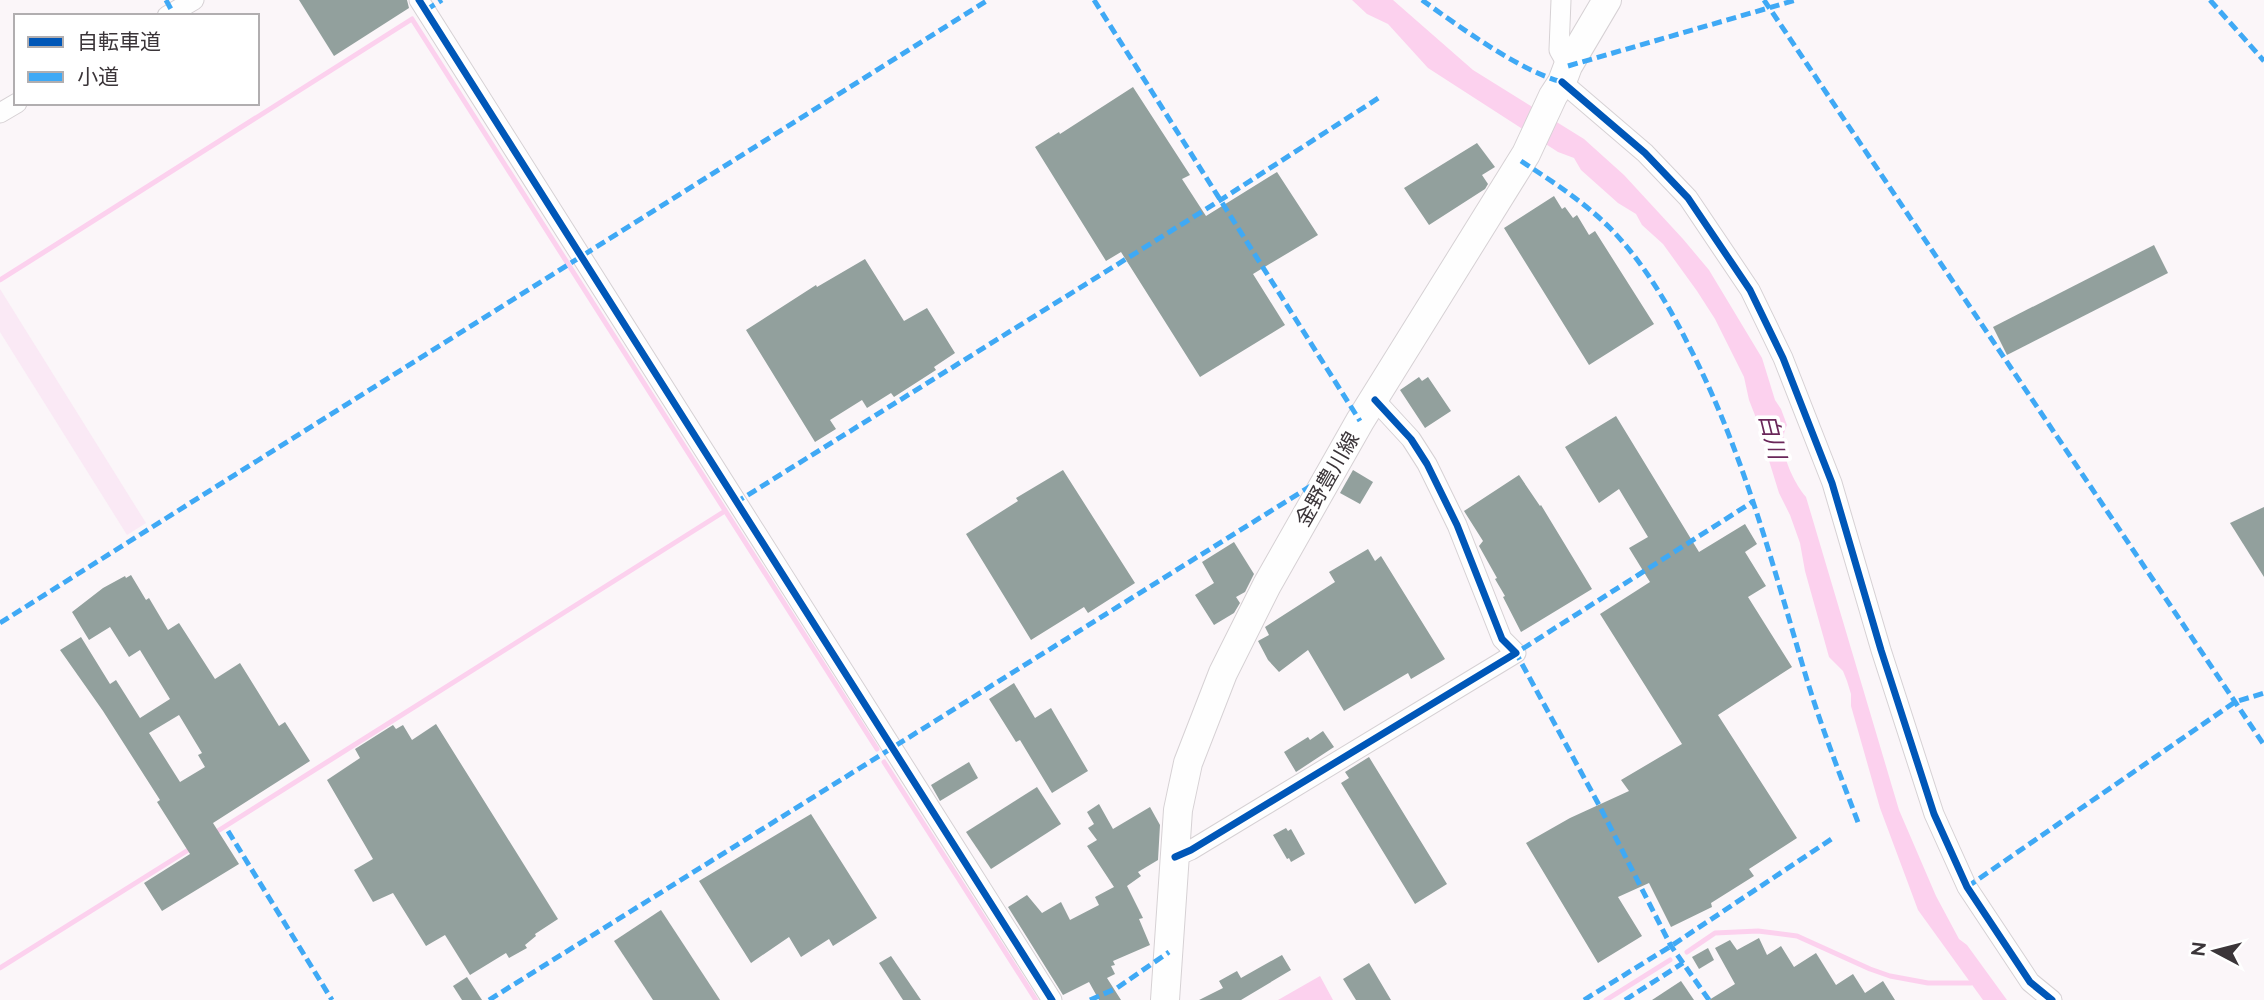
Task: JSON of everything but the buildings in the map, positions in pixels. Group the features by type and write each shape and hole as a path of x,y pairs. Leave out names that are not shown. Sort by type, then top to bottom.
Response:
{"main road":[{"name":"金野豊川線","path":"1165,1000 1178,810 1188,762 1223,673 1267,585 1360,421 1526,154 1561,82 1607,0"}],"street":[{"path":"170,14 194,0"},
{"path":"419,0 1052,1000"},
{"path":"1561,0 1561,82 1645,153 1688,198 1750,290 1783,358 1832,483 1881,650 1934,814 1967,887 2030,982 2052,1000"},
{"path":"1175,857 1203,843 1516,653 1502,639 1457,525 1427,464 1411,439 1374,400"}],"shaded area":[{"path":"0,289 146,523 127,535 0,332"}],"water":[{"name":"白川","path":"1352,0 1393,0 1473,70 1584,139 1624,175 1709,270 1762,358 1775,400 1787,425 1784,433 1784,453 1796,482 1806,497 1899,810 1936,896 1959,939 1967,945 2007,1000 1983,1000 1918,910 1880,808 1851,706 1847,681 1843,671 1829,657 1800,543 1779,493 1744,377 1715,319 1697,291 1663,244 1642,225 1636,214 1618,203 1581,170 1574,158 1558,152 1428,68 1388,24 1367,14"},
{"path":"1320,976 1333,1000 1278,1000"}],"waterway":[{"path":"0,280 412,19 877,749"},
{"path":"213,834 725,511"},
{"path":"884,762 1036,1000"},
{"path":"0,968 193,847"},
{"path":"1687,952 1715,933 1758,931 1797,936 1890,976 1928,983 1971,983"},
{"path":"1606,1000 1670,960"}],"marked path":[{"path":"166,0 173,13"},
{"path":"426,10 442,0"},
{"path":"0,623 988,0"},
{"path":"1094,0 1360,421"},
{"path":"1422,0 1508,58 1562,82"},
{"path":"1764,0 2264,745"},
{"path":"1568,66 1796,0"},
{"path":"2210,0 2264,61"},
{"path":"735,503 1219,201 1380,97"},
{"path":"1521,161 1578,200 1622,241 1654,284 1689,346 1742,469 1813,698 1859,825"},
{"path":"489,1000 1330,474"},
{"path":"1709,1000 1671,946 1599,805 1516,653 1754,501"},
{"path":"1967,887 2235,702 2264,693"},
{"path":"228,831 332,1000"},
{"path":"1584,1000 1671,946 1833,838"},
{"path":"1090,1000 1117,988 1169,952"},
{"path":"1625,1000 1683,963"}],"cycle path":[{"path":"419,0 1052,1000"},
{"path":"1562,82 1645,153 1688,198 1750,290 1783,358 1832,483 1881,650 1934,814 1967,887 2030,982 2052,1000"},
{"path":"1175,857 1191,850 1516,653 1502,639 1457,525 1427,464 1411,439 1375,400"}]}
